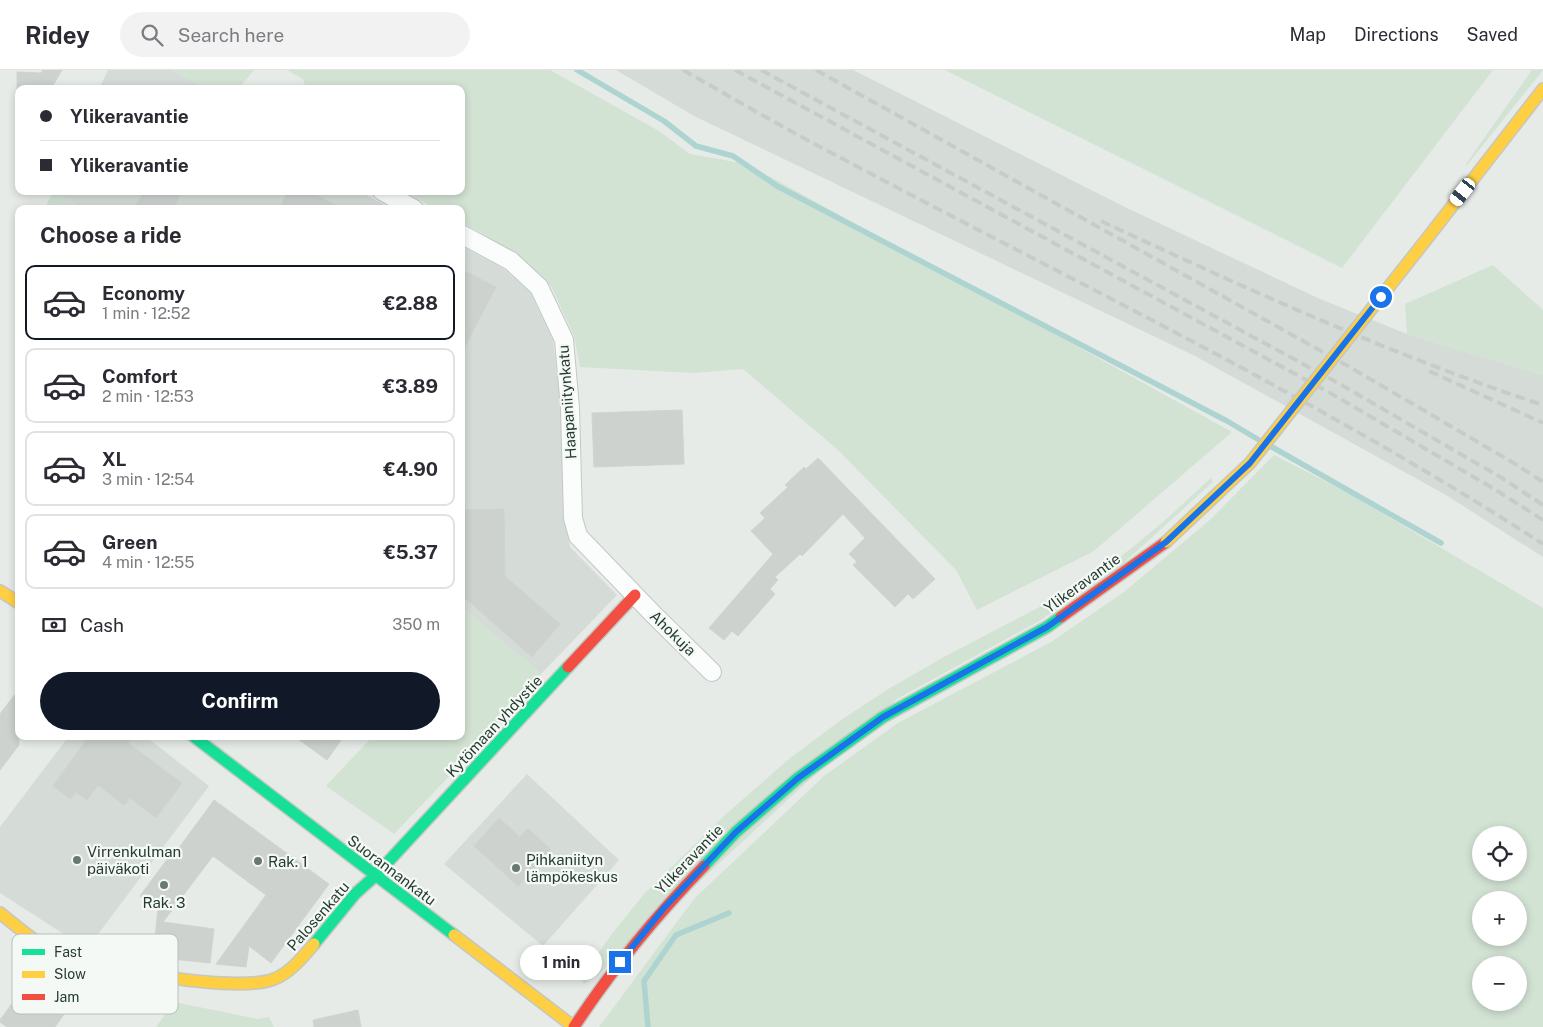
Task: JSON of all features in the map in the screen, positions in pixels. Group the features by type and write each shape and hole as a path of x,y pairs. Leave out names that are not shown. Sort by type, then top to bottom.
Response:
{"street":[{"name":"Ylikeravantie","path":"574,1027 598,990 664,908 736,832 798,778 883,717 1047,627 1166,542 1250,463 1543,89"},
{"path":"389,195 407,205"},
{"name":"Haapaniitynkatu","path":"465,236 511,261 540,287 564,340 570,408 573,518 578,536 635,595"},
{"path":"0,592 15,601"},
{"name":"Ahokuja","path":"635,595 712,672"},
{"name":"Kytömaan yhdystie","path":"375,876 635,595"},
{"name":"Suorannankatu","path":"198,740 574,1027"},
{"name":"Palosenkatu","path":"178,977 225,984 250,984 274,980 298,962 353,897 375,876"},
{"name":"Palosenkatu","path":"0,913 28,934"}],"shaded area":[{"path":"108,70 171,70 199,85 101,85"},
{"path":"616,70 853,70 1127,208 1320,299 1407,334 1543,375 1543,557 1446,495 1195,356 694,116"},
{"path":"58,195 366,195 385,205 77,205"},
{"path":"465,248 503,268 530,292 553,340 561,408 566,523 570,547 617,595 541,674 465,610"},
{"name":"Virrenkulman päiväkoti","path":"66,740 150,740 209,786 98,934 64,934 0,893 0,827"},
{"path":"527,774 619,860 543,946 444,864"}],"green space":[{"path":"171,70 254,70 241,85 199,85"},
{"path":"287,70 550,70 659,131 690,154 747,164 1232,432 1094,551 977,610 956,570 837,449 743,369 693,373 580,367 574,336 551,286 485,235 465,224 465,205 429,205 410,195 465,195 465,85 305,85 303,79"},
{"path":"945,70 1493,70 1342,268"},
{"path":"1532,70 1543,70 1467,165 1466,164"},
{"path":"51,195 58,195 77,205 46,205"},
{"path":"1493,265 1543,310 1543,375 1407,334 1405,304"},
{"path":"1274,455 1348,493 1543,608 1543,1027 599,1027 694,899 824,776 898,723 1051,642 1124,592 1211,519"},
{"path":"1211,478 1213,482 1119,567 1041,620 897,699 598,975 584,984 581,978 611,935 644,894 725,815 789,759 841,720 890,688 944,657 1051,601 1108,567 1162,523"},
{"path":"465,610 541,674 476,748 394,834 326,786 369,740 465,740"},
{"path":"178,1003 258,1019 269,1017 274,1027 156,1027 165,1014 178,1014"}],"building":[{"path":"43,70 62,70 53,85 17,85 17,72 41,73"},
{"path":"142,195 180,195 175,205 136,205"},
{"path":"286,195 317,195 335,205 281,205"},
{"path":"465,271 496,287 465,346"},
{"path":"682,410 684,464 594,467 592,413"},
{"path":"818,458 935,579 913,599 908,594 895,607 853,565 857,562 849,554 865,538 843,514 802,556 800,554 775,577 778,580 770,589 775,594 738,636 732,631 724,640 709,628 773,554 751,531 765,518 760,513 788,487 785,485 804,467 806,469"},
{"path":"504,509 505,576 560,624 532,657 465,598 465,510"},
{"path":"15,694 15,740 19,740 19,745 0,770 0,714"},
{"path":"86,740 130,740 128,743 182,783 156,818 130,798 124,805 98,785 87,800 76,792 70,799 53,786"},
{"path":"300,740 341,740 327,760"},
{"name":"Rak. 1","path":"214,800 329,884 271,963 249,946 246,967 216,964 266,895 213,856 163,922 214,929 210,963 178,960 178,934 155,934 158,909 140,896 174,850 176,852"},
{"name":"Pihkaniityn lämpökeskus","path":"499,818 520,837 528,828 551,850 518,886 474,846"},
{"path":"12,1004 12,1014 64,1014 55,1027 7,1027 0,1020"},
{"path":"358,1010 361,1027 314,1027 313,1020"}],"waterway":[{"path":"577,70 664,121 696,146 733,156 777,186 1227,421 1259,440"},
{"path":"1272,447 1441,543"},
{"path":"648,1027 644,981 676,935 729,913"}],"railway":[{"path":"683,70 823,148 1285,391 1372,440 1543,544"},
{"path":"735,70 1332,394 1496,490 1543,520"},
{"path":"761,70 1338,383 1502,478 1543,505"},
{"path":"816,70 1348,366 1543,482"},
{"path":"1101,221 1209,271 1374,342 1430,365 1543,405"},
{"path":"1429,371 1543,423"}],"traffic: fast":[{"path":"704,866 736,832 798,778 883,717 1047,627 1061,617"},
{"path":"314,944 355,894 375,876 568,667"},
{"path":"198,740 454,935"}],"traffic: slow":[{"path":"1429,236 1543,89"},
{"path":"1166,542 1250,463 1429,236"},
{"path":"0,591 15,600"},
{"path":"0,913 27,934"},
{"path":"454,935 574,1027"},
{"path":"178,979 230,983 256,983 274,979 291,969 314,944"}],"traffic: jam":[{"path":"1061,617 1166,542"},
{"path":"568,667 635,595"},
{"path":"574,1027 635,944 704,866"}],"place":[{"name":"Virrenkulman päiväkoti","path":"77,860"},
{"name":"Rak. 1","path":"258,861"},
{"name":"Pihkaniityn lämpökeskus","path":"516,868"},
{"name":"Rak. 3","path":"164,885"}],"route":[{"path":"620,962 664,908 736,832 798,778 883,717 1047,627 1166,542 1250,463 1381,297"}]}
